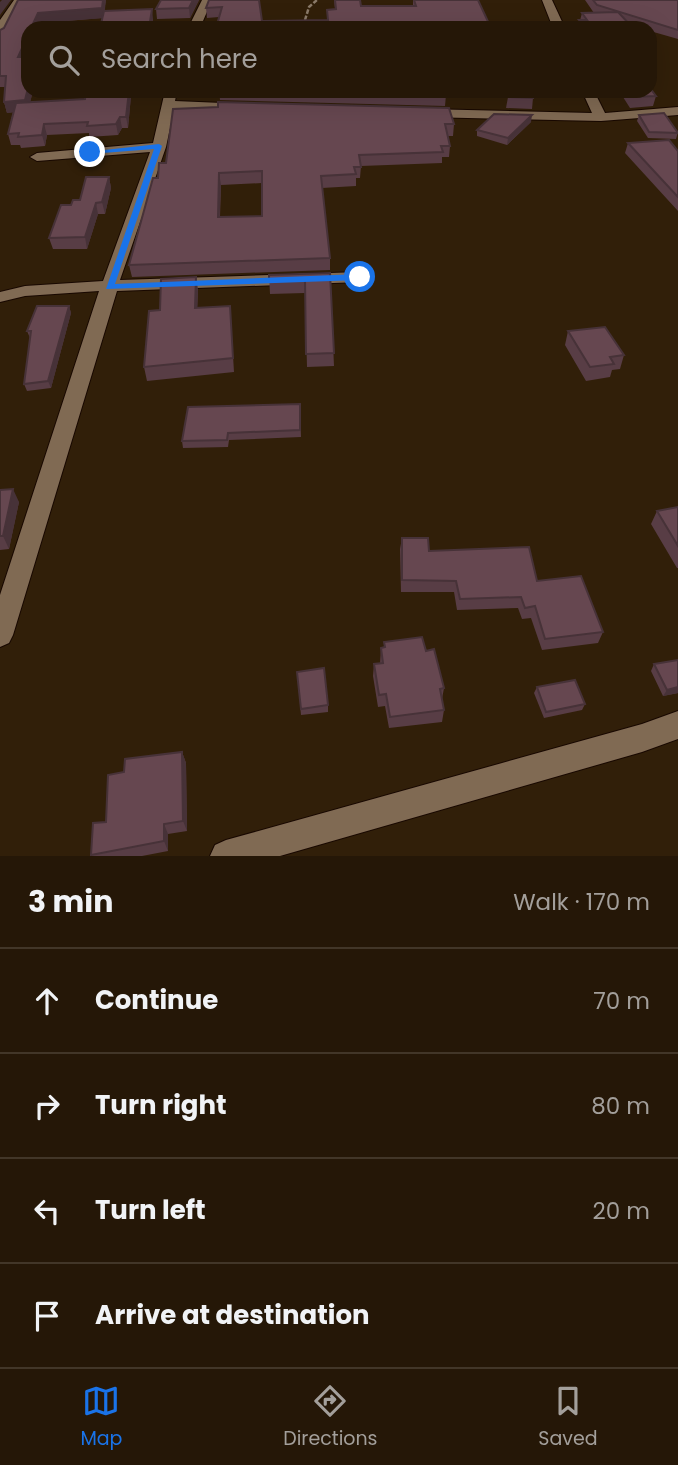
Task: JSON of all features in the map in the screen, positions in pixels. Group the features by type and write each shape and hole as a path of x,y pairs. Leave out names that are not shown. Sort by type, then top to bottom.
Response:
{"street":[{"path":"0,36 3,23 19,0"},
{"path":"197,21 207,0"},
{"path":"547,0 556,21"},
{"path":"0,635 109,287 159,146 169,98 264,109"},
{"path":"592,98 601,117"},
{"path":"414,113 601,117 678,111"},
{"path":"37,157 159,146"},
{"path":"0,297 25,290 360,277"},
{"path":"226,856 642,738 678,725"}],"path":[{"path":"305,20 309,8 317,0"}],"building":[{"path":"18,0 103,0 102,8 38,13 34,21 21,21 21,50 18,57 21,57 21,98 25,100 4,102 6,76 0,76 0,30 4,28"},
{"path":"161,0 193,0 189,8 156,9"},
{"path":"209,0 259,0 262,21 218,21 222,7 206,8"},
{"path":"335,0 360,0 361,6 416,6 414,0 478,0 488,21 262,21 328,20 327,10 336,9"},
{"path":"593,0 678,0 678,30 657,24 657,21 649,21 597,5"},
{"path":"152,9 150,21 102,21 104,11"},
{"path":"618,12 626,21 580,21 587,20 582,13"},
{"path":"128,98 126,117 120,117 116,124 44,124 42,135 18,137 19,133 8,134 16,103"},
{"path":"218,102 449,108 454,124 445,124 450,146 441,146 443,152 359,155 361,167 354,167 356,174 321,176 330,258 129,265 153,178 158,178 159,163 166,163 173,109 218,107","holes":["262,171 262,216 218,217 219,173"]},
{"path":"664,113 678,133 649,132 639,115"},
{"path":"494,114 532,115 508,138 477,130"},
{"path":"669,140 678,151 678,197 628,143"},
{"path":"86,177 109,177 102,202 96,203 85,237 49,238 61,205 71,205 73,200 80,200"},
{"path":"330,273 334,353 306,354 305,280 269,281 269,275"},
{"path":"196,277 195,308 230,306 233,358 144,367 149,311 160,310 161,279"},
{"path":"37,306 69,306 48,381 24,384 31,331 27,331"},
{"path":"605,327 624,355 610,357 614,364 590,367 568,331"},
{"path":"300,404 300,430 228,433 227,440 182,441 188,407"},
{"path":"13,489 3,536 0,536 0,490"},
{"path":"678,507 678,546 657,511"},
{"path":"402,538 428,538 429,551 529,547 537,581 581,576 603,632 545,639 535,606 525,608 521,597 460,599 456,581 402,580"},
{"path":"422,637 426,651 434,649 444,688 440,689 444,710 390,717 386,694 379,695 374,664 383,663 381,648 385,647 384,642"},
{"path":"678,660 678,687 667,690 654,664"},
{"path":"324,668 328,705 301,709 297,672"},
{"path":"575,680 585,704 546,712 537,687"},
{"path":"182,752 183,821 164,824 164,841 91,855 93,823 106,822 108,775 124,772 125,759"}],"route":[{"path":"90,152 159,146 109,287 360,277"}]}
